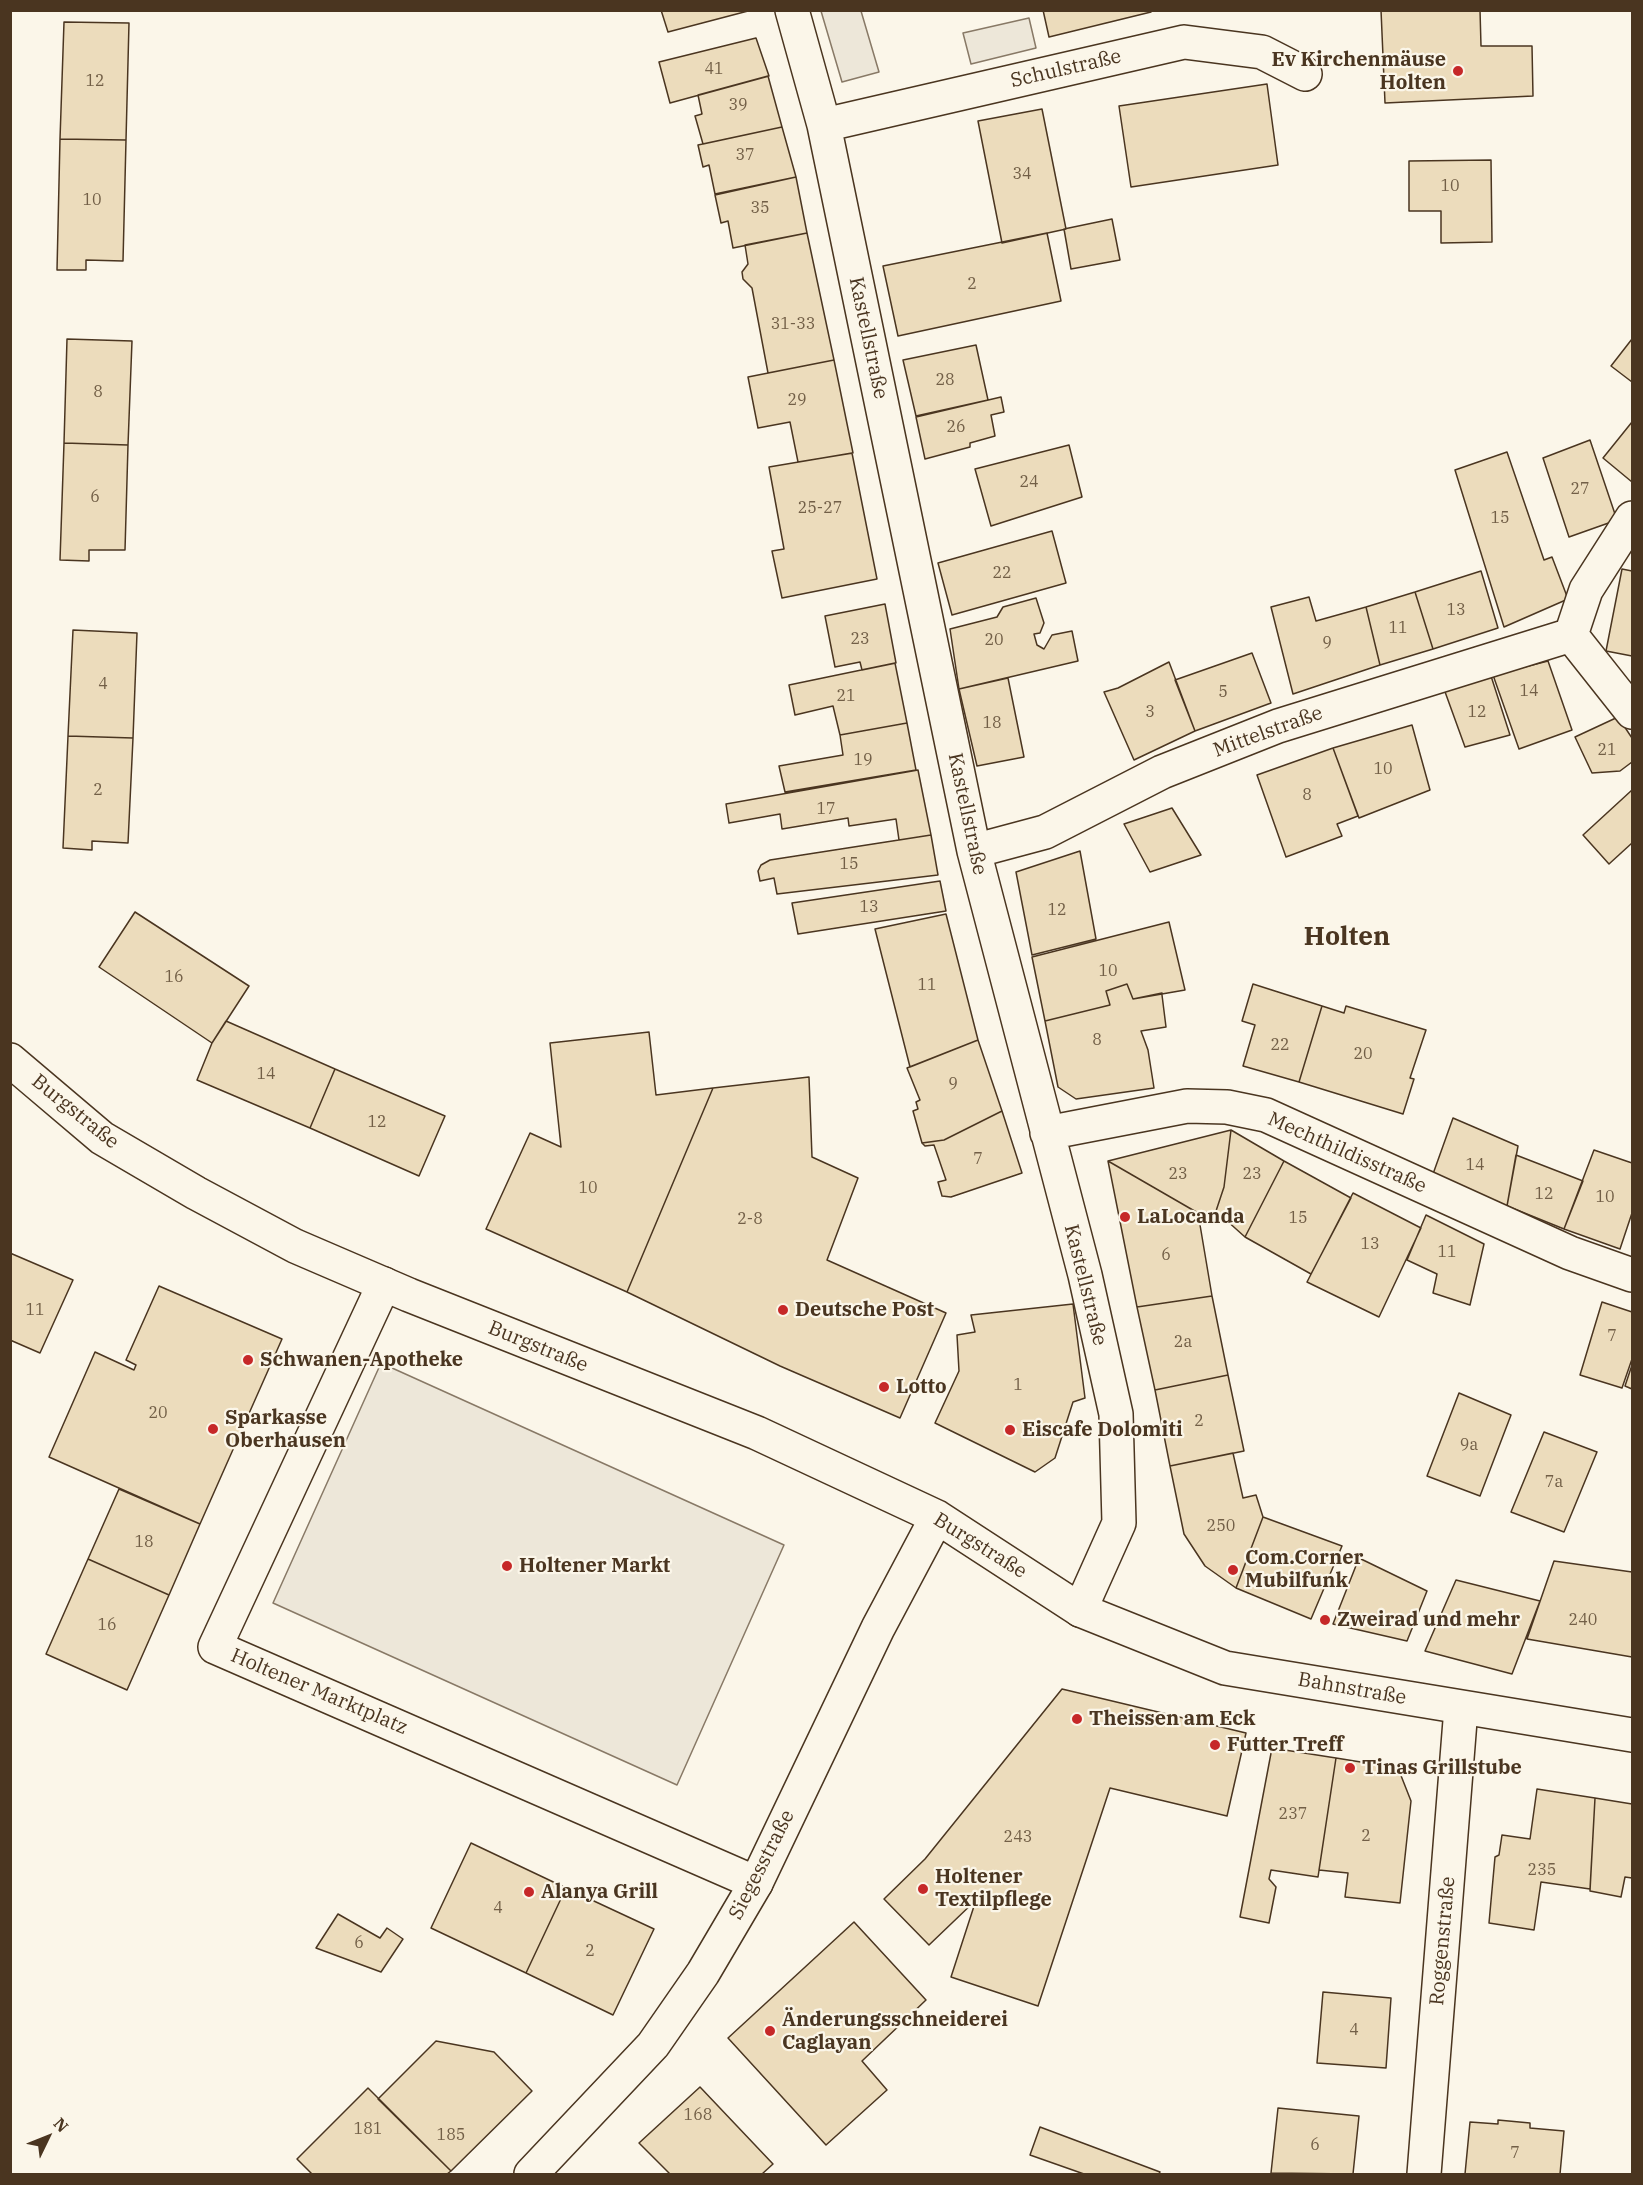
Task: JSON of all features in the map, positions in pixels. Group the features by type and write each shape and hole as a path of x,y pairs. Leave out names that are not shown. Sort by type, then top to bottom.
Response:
{"street":[{"name":"Kastellstraße","path":"792,10 824,125 974,851 1085,1275 1116,1414 1119,1523 1080,1610"},
{"name":"Schulstraße","path":"824,125 1184,42 1262,52 1305,74"},
{"path":"1632,518 1599,566 1586,590 1571,635 1632,712"},
{"name":"Mittelstraße","path":"974,851 1045,832 1162,772 1278,726 1571,635"},
{"name":"Burgstraße","path":"10,1060 102,1138 196,1193 285,1240 384,1284 757,1433 937,1517 1080,1610"},
{"name":"Mechthildisstraße","path":"1047,1133 1187,1106 1227,1107 1266,1115 1570,1253 1632,1275"},
{"name":"Holtener Marktplatz","path":"384,1284 215,1647 756,1883"},
{"name":"Siegesstraße","path":"531,2175 653,2045 703,1974 756,1883 878,1628 937,1517"},
{"name":"Bahnstraße","path":"1080,1610 1225,1668 1632,1734"},
{"name":"Roggenstraße","path":"1424,2175 1461,1708"}],"shaded area":[{"path":"821,11 861,11 879,72 842,82"},
{"path":"1029,18 1036,48 971,64 963,33"},
{"path":"381,1363 784,1545 677,1785 273,1603"}],"building":[{"path":"661,10 748,10 748,11 668,32"},
{"path":"1043,10 1151,10 1151,12 1049,37"},
{"name":"Ev Kirchenmäuse Holten","path":"1381,10 1480,10 1481,46 1532,46 1533,96 1385,103"},
{"path":"64,22 129,23 126,140 60,139"},
{"path":"756,38 769,76 670,103 659,62"},
{"path":"768,76 782,127 703,144 695,116 702,114 698,95"},
{"path":"1267,84 1278,165 1131,187 1119,106"},
{"path":"1042,109 1066,229 1002,243 978,121"},
{"path":"782,127 796,177 715,194 709,165 703,167 698,145"},
{"path":"60,139 126,140 123,261 86,260 86,270 57,270"},
{"path":"1491,160 1492,242 1441,243 1441,211 1409,211 1409,161"},
{"path":"796,177 807,233 733,248 728,221 721,223 715,195"},
{"path":"1112,219 1120,260 1071,269 1064,229"},
{"path":"807,233 834,360 768,373 752,288 743,279 742,272 748,264 745,245"},
{"path":"1047,233 1061,301 898,336 883,266"},
{"path":"67,339 132,341 128,445 64,443"},
{"path":"1632,339 1632,382 1611,366"},
{"path":"976,345 988,400 916,416 903,360"},
{"path":"834,360 853,453 798,462 790,422 758,428 748,377"},
{"path":"1001,397 1004,412 991,415 995,436 970,443 970,447 925,459 916,417"},
{"path":"1632,422 1632,482 1603,458"},
{"path":"1590,440 1617,520 1569,537 1543,458"},
{"path":"64,443 128,445 125,550 89,550 89,561 60,560"},
{"path":"1069,445 1082,497 991,526 975,469"},
{"path":"1507,452 1544,560 1552,557 1568,599 1504,627 1455,470"},
{"path":"852,453 877,579 782,598 772,551 784,549 769,467"},
{"path":"1052,531 1066,583 952,615 938,563"},
{"path":"1622,569 1632,571 1632,656 1606,651"},
{"path":"1481,571 1498,628 1433,649 1415,592"},
{"path":"1415,592 1433,649 1380,665 1366,607"},
{"path":"1309,597 1316,621 1366,607 1380,665 1293,694 1271,607"},
{"path":"1036,598 1044,623 1040,633 1034,634 1037,645 1044,649 1052,635 1072,631 1078,661 959,689 950,629 997,617 1003,607"},
{"path":"885,604 896,663 862,670 860,662 835,667 825,616"},
{"path":"73,630 137,633 133,738 68,736"},
{"path":"1252,653 1271,703 1195,731 1175,680"},
{"path":"1548,661 1572,730 1519,749 1493,675"},
{"path":"1169,662 1195,731 1134,760 1104,692 1118,688"},
{"path":"895,663 907,723 840,735 833,706 795,715 789,685"},
{"path":"1491,676 1510,735 1465,747 1444,689"},
{"path":"1008,678 1024,757 977,766 959,689"},
{"path":"1618,717 1632,738 1632,762 1620,771 1592,773 1575,737"},
{"path":"907,723 916,770 785,792 779,766 843,755 840,735"},
{"path":"1412,725 1430,790 1359,818 1333,748"},
{"path":"68,736 133,738 128,843 92,841 92,850 63,848"},
{"path":"1333,748 1358,816 1337,824 1342,836 1286,857 1257,775"},
{"path":"918,770 931,835 899,840 896,819 849,826 848,818 782,829 780,814 729,823 726,804"},
{"path":"1632,790 1632,843 1609,864 1583,835"},
{"path":"1172,808 1201,855 1150,872 1124,824"},
{"path":"931,835 938,875 777,894 774,878 760,881 758,871 761,865 770,860"},
{"path":"1080,851 1096,939 1032,955 1016,872"},
{"path":"940,881 946,911 798,934 792,903"},
{"path":"135,912 249,986 212,1043 99,967"},
{"path":"946,914 978,1040 910,1067 875,929"},
{"path":"1169,922 1185,990 1133,999 1127,984 1106,991 1110,1005 1045,1021 1032,957"},
{"path":"1127,984 1133,999 1162,993 1166,1027 1141,1031 1148,1050 1154,1088 1076,1099 1058,1087 1045,1021 1110,1005 1106,991"},
{"path":"1253,984 1322,1006 1299,1082 1243,1066 1255,1025 1242,1021"},
{"path":"1322,1006 1344,1013 1346,1006 1426,1030 1410,1078 1414,1079 1403,1114 1299,1082"},
{"path":"226,1021 335,1069 310,1128 197,1080 212,1043"},
{"path":"649,1032 656,1095 713,1088 627,1292 486,1229 530,1133 561,1147 550,1043"},
{"path":"978,1040 1002,1111 944,1140 922,1143 913,1111 918,1109 916,1102 920,1100 907,1068"},
{"path":"335,1069 445,1116 419,1176 310,1128"},
{"path":"809,1077 812,1157 858,1178 827,1260 946,1313 900,1418 780,1366 627,1292 713,1088"},
{"path":"1002,1111 1022,1173 951,1197 942,1196 938,1182 946,1180 934,1145 925,1146 922,1143 944,1140"},
{"path":"1453,1118 1518,1146 1507,1206 1433,1174"},
{"path":"1231,1130 1224,1187 1216,1211 1198,1213 1108,1161"},
{"path":"1231,1130 1284,1161 1245,1237 1216,1211 1224,1187"},
{"path":"1594,1150 1632,1163 1632,1213 1620,1249 1564,1229"},
{"path":"1516,1155 1583,1181 1564,1229 1507,1206"},
{"path":"1108,1161 1198,1213 1212,1296 1137,1307"},
{"path":"1284,1161 1351,1198 1311,1274 1245,1237"},
{"path":"1353,1193 1421,1228 1379,1317 1307,1282"},
{"path":"1426,1215 1484,1244 1470,1305 1433,1293 1437,1274 1407,1260"},
{"path":"10,1253 73,1280 40,1353 10,1340"},
{"path":"159,1286 282,1339 200,1524 49,1457 95,1352 134,1370 136,1365 126,1360"},
{"path":"1212,1296 1228,1375 1155,1390 1137,1307"},
{"path":"1602,1302 1632,1312 1632,1359 1622,1388 1580,1375"},
{"path":"1073,1304 1085,1398 1073,1402 1055,1458 1035,1472 935,1423 959,1371 957,1335 975,1332 971,1315"},
{"path":"1632,1365 1632,1389 1625,1386"},
{"path":"1228,1375 1244,1451 1170,1466 1155,1390"},
{"path":"1459,1393 1511,1415 1480,1496 1427,1476"},
{"path":"1544,1432 1597,1452 1564,1532 1511,1512"},
{"path":"1233,1453 1243,1498 1256,1495 1263,1517 1236,1588 1205,1566 1184,1534 1170,1466"},
{"path":"119,1489 200,1524 169,1595 88,1559"},
{"path":"1263,1517 1342,1546 1311,1619 1236,1588"},
{"path":"1359,1558 1427,1591 1407,1641 1333,1624"},
{"path":"88,1559 169,1595 127,1690 46,1654"},
{"path":"1554,1561 1632,1572 1632,1657 1527,1639"},
{"path":"1456,1580 1540,1601 1512,1674 1425,1651"},
{"path":"1062,1689 1246,1733 1227,1816 1110,1788 1038,2006 951,1977 976,1900 929,1945 884,1899 925,1859"},
{"path":"1272,1748 1336,1758 1318,1877 1271,1870 1269,1879 1276,1887 1269,1923 1240,1917"},
{"path":"1336,1758 1398,1768 1411,1801 1400,1903 1345,1897 1348,1873 1319,1870"},
{"path":"1537,1789 1595,1798 1590,1889 1541,1882 1534,1930 1489,1923 1495,1857 1499,1855 1502,1835 1530,1839"},
{"path":"1595,1798 1632,1804 1632,1878 1625,1877 1621,1897 1590,1891"},
{"path":"471,1843 566,1888 526,1973 431,1928"},
{"path":"566,1888 654,1929 613,2015 526,1973"},
{"path":"338,1914 380,1938 387,1928 403,1939 381,1972 316,1948"},
{"path":"854,1922 926,2000 862,2061 887,2090 826,2145 728,2038"},
{"path":"1323,1992 1391,1998 1386,2068 1317,2063"},
{"path":"436,2041 494,2052 532,2091 451,2171 378,2099"},
{"path":"700,2087 773,2164 762,2174 670,2174 639,2143"},
{"path":"368,2088 451,2171 447,2174 312,2174 297,2159"},
{"path":"1278,2108 1359,2116 1353,2174 1271,2173"},
{"path":"1498,2120 1530,2123 1530,2128 1564,2131 1560,2174 1465,2174 1470,2122 1498,2124"},
{"path":"1040,2127 1160,2172 1159,2174 1084,2174 1030,2155"}],"place":[{"name":"Ev Kirchenmäuse Holten","path":"1458,71"},
{"name":"LaLocanda","path":"1125,1217"},
{"name":"Deutsche Post","path":"783,1310"},
{"name":"Schwanen-Apotheke","path":"248,1360"},
{"name":"Lotto","path":"884,1387"},
{"name":"Sparkasse Oberhausen","path":"213,1429"},
{"name":"Eiscafe Dolomiti","path":"1010,1430"},
{"name":"Holtener Markt","path":"507,1566"},
{"name":"Com.Corner Mubilfunk","path":"1233,1570"},
{"name":"Zweirad und mehr","path":"1325,1620"},
{"name":"Theissen am Eck","path":"1077,1719"},
{"name":"Futter Treff","path":"1215,1745"},
{"name":"Tinas Grillstube","path":"1350,1768"},
{"name":"Holtener Textilpflege","path":"923,1889"},
{"name":"Alanya Grill","path":"529,1892"},
{"name":"Änderungsschneiderei Caglayan","path":"770,2031"}],"district":[{"name":"Holten","path":"1347,937"}]}
